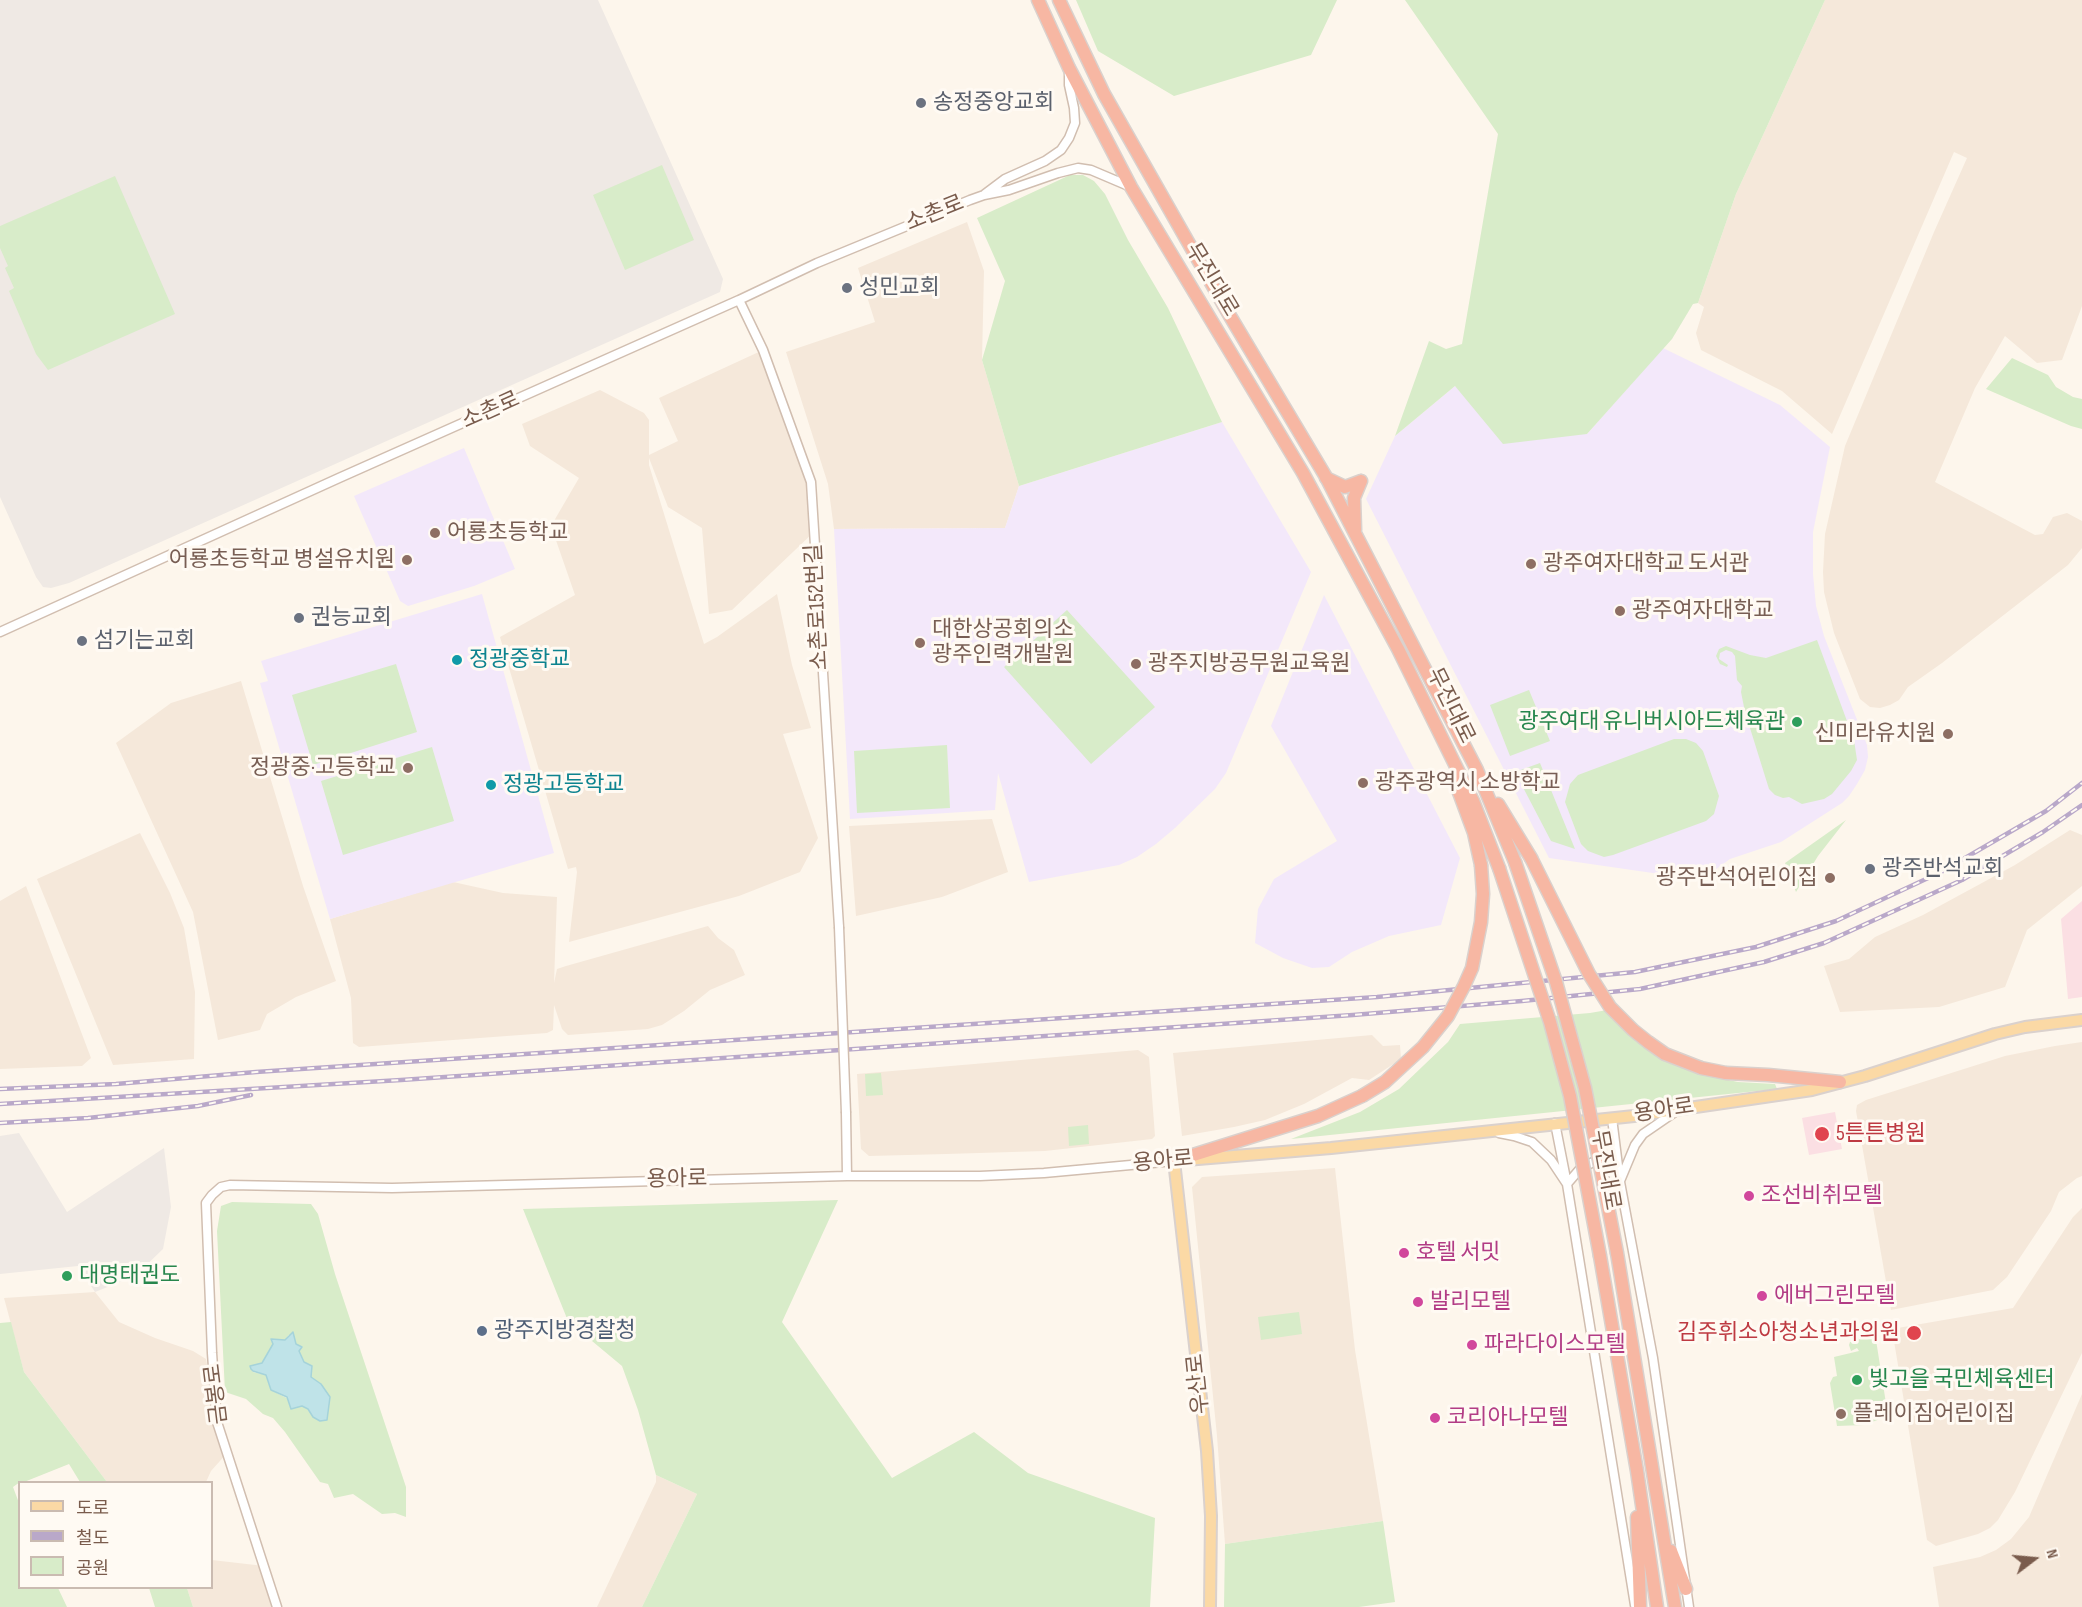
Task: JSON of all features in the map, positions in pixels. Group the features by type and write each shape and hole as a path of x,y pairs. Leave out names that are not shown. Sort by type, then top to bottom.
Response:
{"highway":[{"name":"무진대로","path":"1038,0 1069,68 1131,187 1303,473 1398,649 1473,801 1550,1022 1570,1096 1637,1471 1657,1607"},
{"name":"무진대로","path":"1059,0 1115,115 1230,316 1326,477 1478,770 1515,862 1547,952 1586,1088 1617,1253 1675,1607"},
{"path":"1326,477 1345,487 1361,481 1354,498 1355,532"},
{"path":"1174,1161 1318,1116 1362,1096 1385,1082 1423,1047 1449,1016 1472,968 1481,921 1483,894 1474,833 1436,724"},
{"path":"1478,770 1531,858 1589,974 1610,1007 1632,1030 1665,1054 1701,1068 1726,1073 1840,1083"},
{"path":"1637,1471 1638,1607"},
{"path":"1663,1528 1686,1589"}],"main road":[{"name":"용아로","path":"1174,1161 1612,1118 1812,1090 2005,1032 2025,1027 2082,1020"},
{"name":"우산로","path":"1174,1161 1207,1451 1211,1516 1210,1607"}],"street":[{"path":"984,195 1005,179 1045,161 1060,150 1069,138 1075,123 1069,85 1069,68"},
{"path":"984,195 1009,190 1078,168 1091,170 1131,187"},
{"name":"소촌로","path":"0,632 818,263 984,195"},
{"name":"소촌로152번길","path":"739,300 763,350 811,482 839,927 847,1176"},
{"path":"1620,1182 1635,1145 1643,1134 1679,1109"},
{"name":"무진대로","path":"1612,1118 1620,1182 1653,1358 1689,1607"},
{"name":"무진대로","path":"1555,1123 1638,1607"},
{"path":"1488,1131 1532,1142 1551,1160 1567,1184 1579,1170 1593,1162 1603,1160 1614,1163 1620,1182"},
{"name":"용아로","path":"230,1185 404,1188 847,1176 980,1176 1044,1173 1174,1161"},
{"name":"금봉로","path":"230,1185 221,1187 206,1203 217,1422 277,1607"}],"shaded area":[{"path":"0,0 598,0 723,279 720,292 69,583 51,588 43,587 36,577 0,497"},
{"path":"1825,0 2082,0 2082,306 2062,360 2037,363 2005,336 1975,388 1935,482 2035,535 2043,534 2053,517 2067,513 2082,521 2082,548 2068,565 1908,687 1899,700 1880,708 1870,707 1860,699 1834,633 1824,592 1825,534 1845,446 1967,158 1954,152 1832,434 1782,391 1701,350 1696,333 1704,307 1698,303 1736,194"},
{"path":"967,222 984,271 982,360 1019,486 1005,528 834,529 828,484 786,352 875,322 858,268"},
{"name":"광주여자대학교","path":"1663,348 1780,405 1830,447 1813,532 1816,606 1824,636 1867,745 1868,757 1865,770 1842,803 1781,842 1730,859 1701,880 1549,858 1366,499 1395,436 1455,386 1587,434"},
{"path":"763,350 811,482 814,532 732,610 709,614 702,528 668,507 649,458 649,465 704,644 777,594 792,665 811,728 783,734 818,838 800,872 739,896 569,942 576,867 568,869 500,637 575,595 551,526 579,478 530,446 522,424 600,390 644,413 649,420 649,455 678,441 659,398"},
{"name":"광주지방공무원교육원","path":"1222,422 1311,572 1226,773 1215,789 1175,828 1137,857 1119,865 1029,882 998,773 995,810 850,819 834,529 1005,528 1019,486"},
{"name":"어룡초등학교","path":"464,448 515,569 474,586 408,606 400,601 354,496"},
{"name":"정광중·고등학교","path":"482,594 554,853 330,919 260,683 268,681 261,661"},
{"name":"광주광역시 소방학교","path":"1324,595 1460,858 1441,925 1389,936 1352,952 1329,967 1312,968 1283,958 1255,943 1258,909 1274,879 1337,841 1271,726"},
{"path":"241,681 303,886 336,981 296,997 267,1014 260,1030 218,1040 193,912 116,743 171,703"},
{"path":"992,819 1008,872 942,897 856,916 849,826"},
{"path":"2070,830 2082,835 2082,886 2027,930 2005,987 1939,1007 1840,1012 1824,966 1849,959 1875,937 1923,915 2015,865"},
{"path":"140,833 170,893 184,928 195,992 194,1059 113,1065 37,879"},
{"path":"453,882 503,893 557,897 554,983 557,969 708,926 718,938 734,950 745,975 710,990 662,1025 648,1029 568,1035 562,1029 554,1005 553,1030 547,1033 359,1047 353,1043 351,998 330,919"},
{"path":"26,886 91,1058 82,1066 0,1069 0,901"},
{"path":"2082,901 2082,997 2068,999 2061,919"},
{"path":"1372,1035 1383,1046 1400,1045 1401,1059 1369,1080 1352,1078 1304,1104 1265,1120 1182,1136 1173,1053"},
{"path":"2082,1042 2082,1176 2059,1192 2051,1211 2007,1277 1993,1290 1891,1310 1856,1111 1857,1105 1866,1100 2005,1056"},
{"path":"1138,1050 1149,1057 1155,1136 1152,1139 1045,1151 869,1156 861,1149 857,1074"},
{"name":"5튼튼병원","path":"1835,1112 1842,1149 1809,1155 1802,1118"},
{"path":"19,1133 67,1212 164,1148 171,1207 163,1249 135,1276 95,1292 78,1266 0,1274 0,1136"},
{"path":"1335,1168 1355,1350 1383,1521 1225,1544 1217,1436 1192,1187 1202,1177"},
{"path":"2082,1208 2082,1353 2015,1492 1998,1520 1990,1528 1978,1534 1936,1546 1927,1540 1892,1329 2013,1308 2073,1217"},
{"path":"95,1292 119,1322 193,1351 206,1359 218,1431 228,1452 211,1471 206,1481 106,1481 24,1372 4,1298"},
{"path":"2082,1394 2082,1607 1939,1607 1933,1567 1980,1557 1996,1550 2011,1539 2029,1517"},
{"path":"656,1475 697,1494 642,1607 597,1607 656,1482"},
{"path":"213,1560 264,1566 277,1607 193,1607 187,1589 213,1589"}],"green space":[{"path":"1076,0 1337,0 1311,55 1174,96 1098,51"},
{"path":"1405,0 1825,0 1736,194 1698,303 1693,304 1672,339 1587,434 1503,444 1455,386 1395,436 1429,341 1446,349 1462,344 1498,134"},
{"path":"662,165 694,240 625,270 593,195"},
{"path":"1070,175 1083,175 1094,181 1105,194 1128,240 1168,308 1222,422 1019,486 982,360 1005,281 977,218"},
{"path":"115,176 175,314 48,370 36,354 9,291 14,288 5,268 8,266 0,248 0,226"},
{"path":"2012,358 2048,375 2056,387 2073,397 2082,399 2082,429 1986,389"},
{"path":"1067,610 1155,707 1091,764 1004,667"},
{"name":"광주여대 유니버시아드체육관","path":"1817,640 1854,740 1857,760 1832,794 1824,799 1802,804 1789,797 1783,798 1775,795 1769,789 1745,712 1742,686 1737,680 1735,656 1726,650 1720,653 1719,659 1728,665 1727,667 1720,664 1716,656 1719,649 1726,646 1766,658"},
{"path":"396,664 417,732 313,765 292,695"},
{"path":"1529,690 1550,741 1510,756 1490,705"},
{"path":"1674,739 1686,739 1696,743 1703,751 1719,796 1714,814 1706,821 1613,855 1604,857 1588,851 1581,844 1565,802 1570,784 1578,775"},
{"path":"947,745 950,808 857,813 854,751"},
{"path":"432,747 454,821 343,855 321,781"},
{"path":"1540,763 1575,849 1551,841 1515,772"},
{"path":"1846,820 1818,856 1796,892 1785,863"},
{"path":"1613,1009 1689,1068 1738,1082 1775,1084 1777,1089 1291,1139 1360,1112 1399,1089 1448,1042 1460,1024"},
{"path":"881,1073 883,1095 866,1096 865,1074"},
{"path":"1088,1125 1089,1144 1069,1146 1068,1127"},
{"path":"838,1200 782,1322 892,1478 974,1432 1028,1473 1155,1518 1150,1607 642,1607 697,1494 656,1475 638,1410 622,1366 568,1321 523,1209"},
{"path":"232,1202 311,1204 318,1214 335,1274 406,1487 406,1517 395,1513 382,1514 353,1494 334,1498 328,1484 320,1482 273,1418 263,1414 246,1399 225,1392 217,1231 221,1206","holes":["289,1335 296,1344 304,1363 312,1366 311,1377 321,1384 328,1409 327,1420 313,1417 308,1409 271,1390 266,1375 253,1372 251,1366 262,1363 273,1344 271,1340 285,1340"]},
{"path":"1299,1312 1302,1334 1261,1340 1258,1317"},
{"path":"11,1322 24,1372 106,1481 79,1481 69,1464 26,1481 18,1481 13,1487 18,1500 18,1589 58,1589 67,1607 0,1607 0,1323"},
{"name":"빛고을 국민체육센터","path":"1867,1331 1873,1334 1876,1340 1888,1416 1864,1425 1837,1426 1830,1383 1833,1377 1837,1376 1834,1357 1859,1351 1857,1348 1851,1351 1850,1342 1855,1342 1860,1333"},
{"path":"1383,1521 1395,1602 1359,1607 1224,1607 1225,1544"},
{"path":"149,1589 187,1589 193,1607 155,1607"}],"water":[{"path":"293,1332 296,1344 302,1347 299,1351 304,1362 312,1366 311,1377 321,1384 330,1397 327,1420 320,1421 302,1406 291,1409 287,1397 271,1390 266,1375 251,1369 250,1366 262,1363 273,1344 271,1339 285,1340"}],"railway":[{"path":"0,1089 116,1084 256,1072 1377,997 1635,972 1756,947 1836,921 1941,872 2046,811 2082,783"},
{"path":"0,1104 401,1080 1353,1015 1640,989 1764,962 1824,943 1962,880 2043,832 2082,805"},
{"path":"0,1123 88,1118 198,1106 251,1095"}],"place":[{"name":"송정중앙교회","path":"921,103"},
{"name":"성민교회","path":"847,288"},
{"name":"어룡초등학교","path":"435,533"},
{"name":"어룡초등학교 병설유치원","path":"407,560"},
{"name":"광주여자대학교 도서관","path":"1531,564"},
{"name":"광주여자대학교","path":"1620,611"},
{"name":"권능교회","path":"299,618"},
{"name":"섬기는교회","path":"82,641"},
{"name":"대한상공회의소 광주인력개발원","path":"920,643"},
{"name":"정광중학교","path":"457,660"},
{"name":"광주지방공무원교육원","path":"1136,664"},
{"name":"광주여대 유니버시아드체육관","path":"1797,722"},
{"name":"신미라유치원","path":"1948,734"},
{"name":"정광중·고등학교","path":"408,768"},
{"name":"광주광역시 소방학교","path":"1363,783"},
{"name":"정광고등학교","path":"491,785"},
{"name":"광주반석교회","path":"1870,869"},
{"name":"광주반석어린이집","path":"1830,878"},
{"name":"5튼튼병원","path":"1822,1134"},
{"name":"조선비취모텔","path":"1749,1196"},
{"name":"호텔 서밋","path":"1404,1253"},
{"name":"대명태권도","path":"67,1276"},
{"name":"에버그린모텔","path":"1762,1296"},
{"name":"발리모텔","path":"1418,1302"},
{"name":"광주지방경찰청","path":"482,1331"},
{"name":"김주휘소아청소년과의원","path":"1914,1333"},
{"name":"파라다이스모텔","path":"1472,1345"},
{"name":"빛고을 국민체육센터","path":"1857,1380"},
{"name":"플레이짐어린이집","path":"1841,1414"},
{"name":"코리아나모텔","path":"1435,1418"}]}
